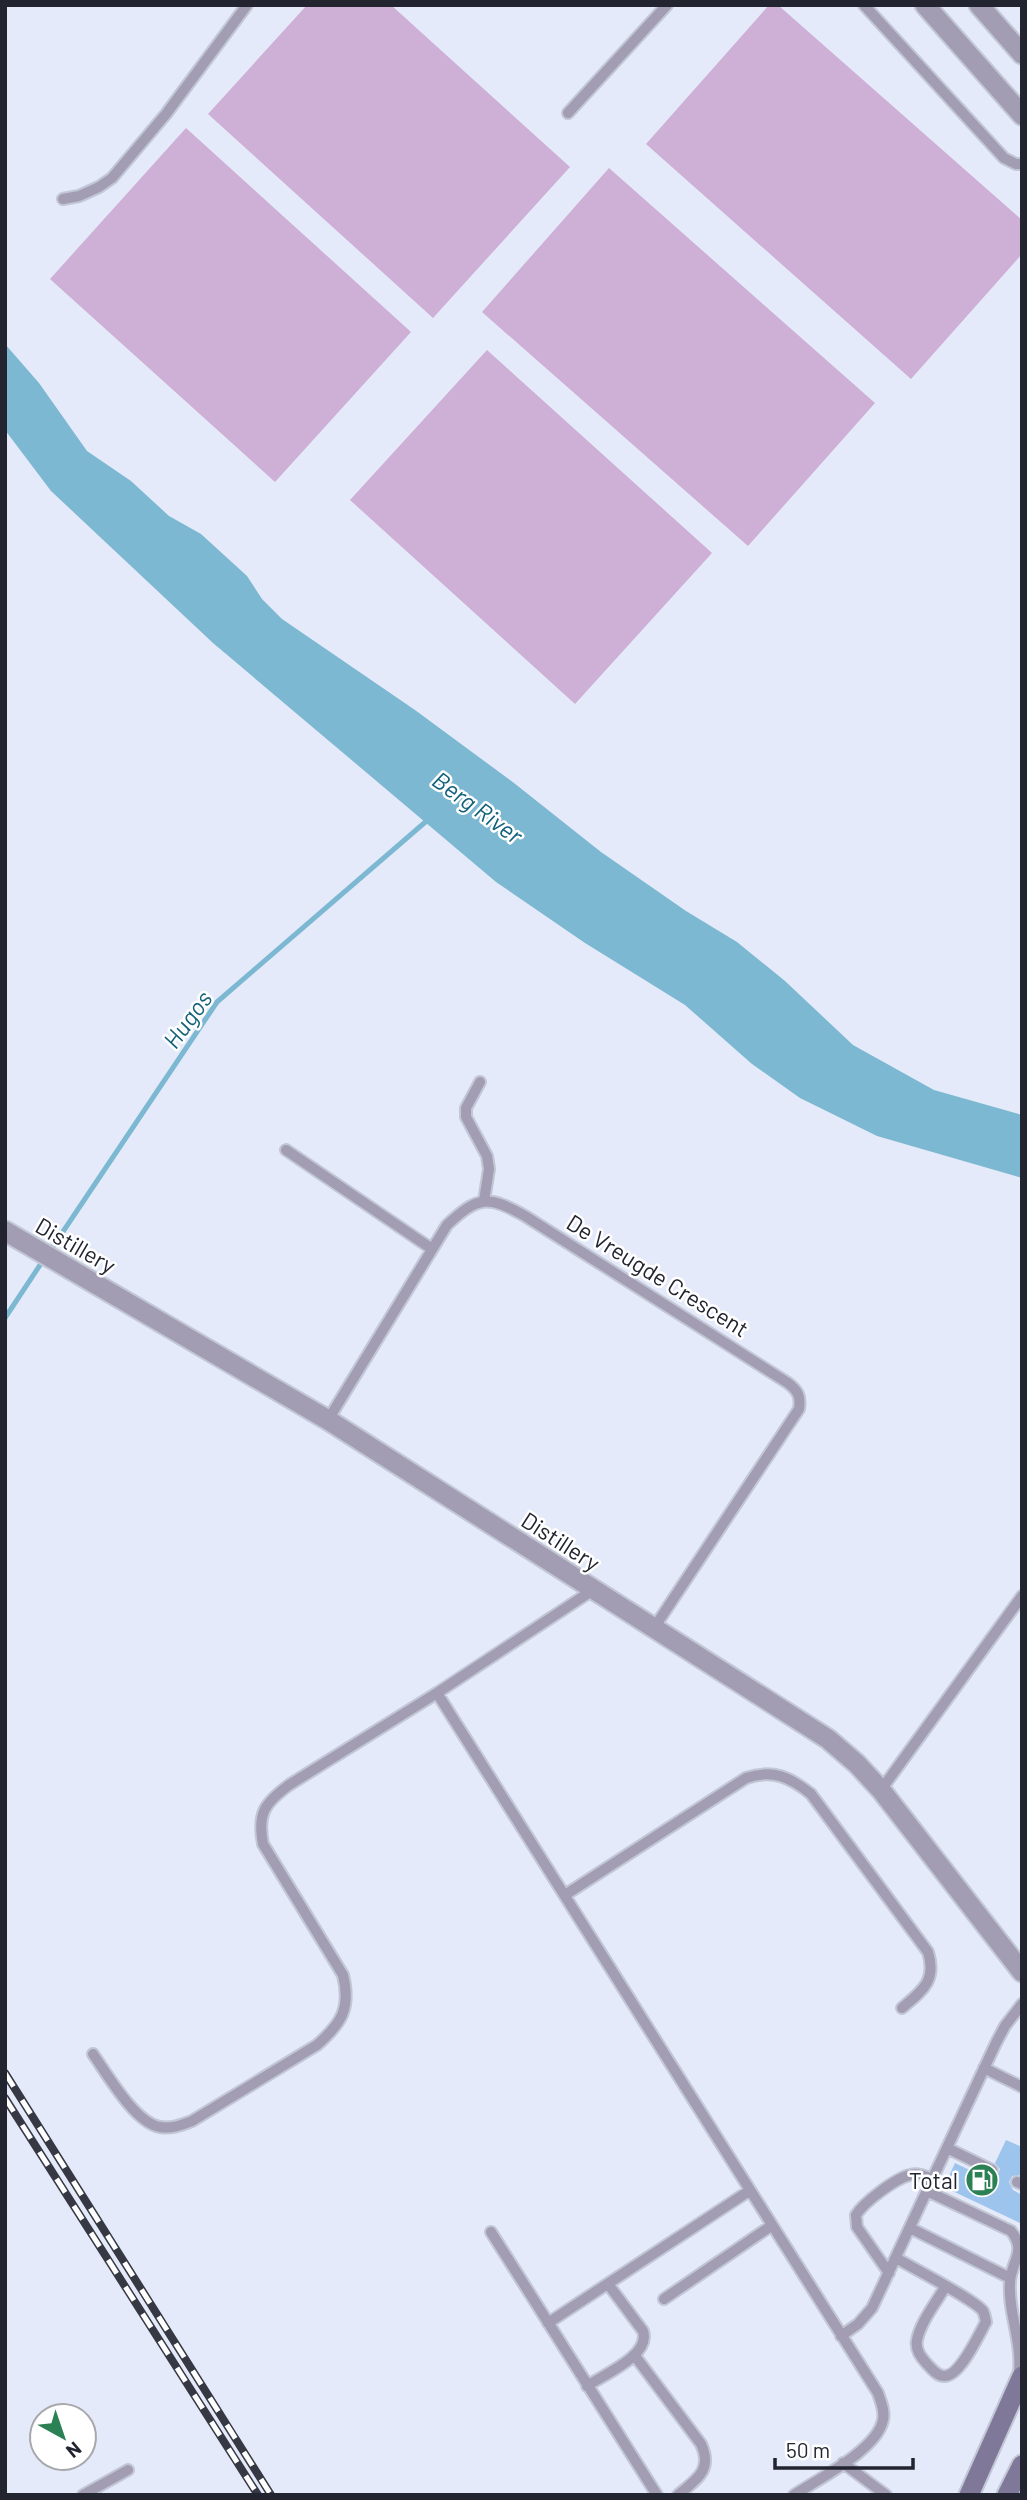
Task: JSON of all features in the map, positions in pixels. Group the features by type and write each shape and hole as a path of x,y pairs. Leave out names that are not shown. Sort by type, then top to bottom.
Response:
{"main road":[{"path":"969,2495 1020,2380"},
{"path":"1007,2495 1022,2465"}],"street":[{"path":"925,5 1022,115"},
{"path":"978,5 1022,54"},
{"name":"Distillery","path":"5,1231 328,1420 828,1739 881,1790 1020,1964"}],"lane":[{"path":"63,200 79,196 112,178 166,114 247,5"},
{"path":"568,113 667,5"},
{"path":"864,5 1004,158 1022,164"},
{"path":"328,1420 447,1225 465,1208 484,1201 487,1156 466,1117 466,1108 481,1082"},
{"path":"286,1150 432,1249"},
{"name":"De Vreugde Crescent","path":"484,1201 502,1203 525,1216 789,1383 797,1391 799,1409 654,1628"},
{"path":"93,2054 141,2118 157,2127 173,2128 192,2121 317,2045 333,2031 344,2013 348,1993 343,1975 263,1844 260,1827 263,1812 271,1798 593,1590"},
{"path":"881,1790 1022,1596"},
{"path":"437,1693 878,2393 884,2416 881,2428 873,2440 794,2495"},
{"path":"565,1895 746,1778 758,1774 784,1776 811,1794 929,1952 932,1965 930,1979 919,1994 902,2008"},
{"path":"841,2336 868,2315 1004,2025 1022,2004"},
{"path":"984,2068 1022,2087"},
{"path":"947,2148 992,2170"},
{"path":"889,2273 857,2227 856,2215 868,2202 909,2175 919,2174 932,2179"},
{"path":"548,2323 749,2191"},
{"path":"927,2191 1011,2231 1017,2237 1020,2254 1010,2278 1010,2300 1019,2351 1020,2380"},
{"path":"664,2299 771,2226"},
{"path":"910,2228 1010,2278"},
{"path":"491,2232 657,2495"},
{"path":"896,2258 946,2287 978,2306 985,2313 986,2322 959,2368 946,2377 937,2374 929,2366 919,2354 916,2343 921,2327 946,2287"},
{"path":"587,2386 635,2356 644,2346 643,2331 608,2284"},
{"path":"635,2356 701,2444 707,2457 704,2469 696,2480 678,2495"},
{"path":"843,2463 886,2495"},
{"path":"83,2495 128,2470"}],"shaded area":[{"path":"307,5 391,5 570,167 433,318 208,114"},
{"path":"769,5 778,5 1022,220 1022,254 911,379 646,144"},
{"path":"186,128 411,332 275,482 50,279"},
{"path":"609,168 875,403 748,546 482,312"},
{"path":"487,350 712,553 575,704 350,500"}],"water":[{"name":"Berg River","path":"5,344 39,383 87,451 131,481 169,516 201,534 247,576 262,599 282,619 415,710 601,852 686,911 737,942 785,981 853,1045 934,1090 1022,1115 1022,1178 877,1136 800,1098 752,1064 685,1005 585,943 496,882 213,643 51,491 5,430"}],"building":[{"name":"Total","path":"1006,2140 1022,2147 1022,2171 1020,2175 1012,2176 1009,2182 1013,2190 1022,2195 1022,2224 944,2187 955,2163 988,2179 997,2176 1000,2169 995,2163"}],"waterway":[{"name":"Hugos","path":"50,1251 217,1002 430,818"},
{"name":"Hugos","path":"5,1318 44,1259"}],"railway":[{"path":"5,2073 271,2495"},
{"path":"5,2098 258,2495"}],"place":[{"name":"Total","path":"982,2180"}]}
